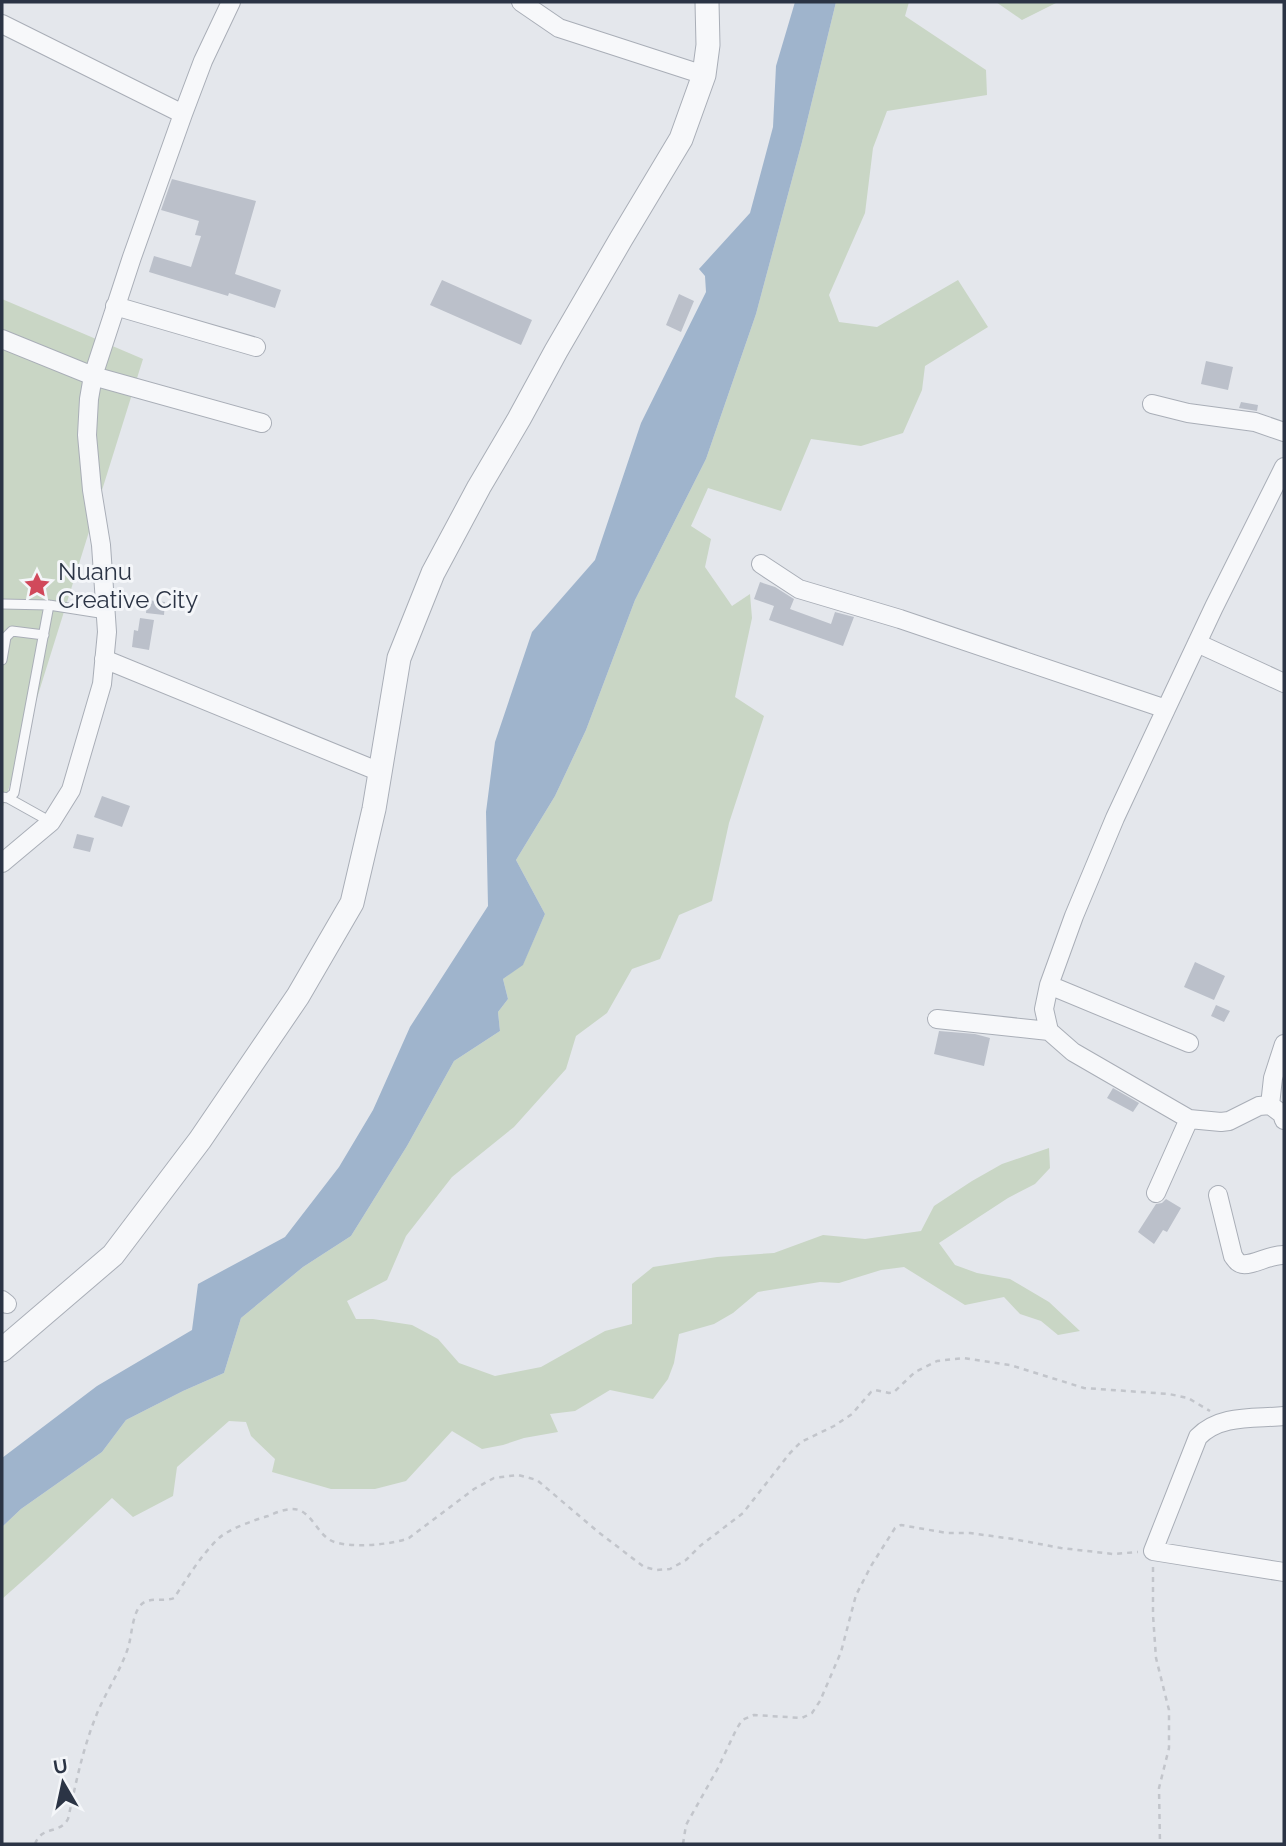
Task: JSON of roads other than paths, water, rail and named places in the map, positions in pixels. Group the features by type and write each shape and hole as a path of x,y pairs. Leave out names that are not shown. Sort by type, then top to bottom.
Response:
{"street":[{"path":"521,2 559,27 704,75"},
{"path":"2,1350 114,1255 200,1140 298,996 352,903 374,809 399,658 433,573 478,487 681,139 704,75 708,46 707,2"},
{"path":"2,863 51,822 71,790 103,684 106,614 101,545 87,435 93,376 115,306 224,4"},
{"path":"2,24 183,114"},
{"path":"115,306 256,347"},
{"path":"2,339 93,376 261,423"},
{"path":"1152,404 1188,414 1255,422 1284,432"},
{"path":"1049,1031 1044,1009 1049,985 1073,916 1115,818 1197,643 1284,467"},
{"path":"761,564 799,589 900,619 1166,709"},
{"path":"1197,643 1284,683"},
{"path":"104,659 380,772"},
{"path":"1049,985 1189,1043"},
{"path":"937,1019 1049,1031 1073,1052 1189,1119 1229,1121 1259,1106 1270,1105 1282,1114 1284,1120"},
{"path":"1270,1105 1273,1078 1284,1044"},
{"path":"1156,1193 1189,1119"},
{"path":"1218,1195 1236,1261 1245,1264 1284,1255"},
{"path":"1284,1416 1223,1422 1205,1430 1198,1437 1153,1551 1284,1572"}],"lane":[{"path":"2,604 49,605 106,614"},
{"path":"5,798 14,793 49,605"},
{"path":"2,660 4,637 12,631 44,635"},
{"path":"5,798 51,822"}],"water":[{"path":"795,2 836,2 756,314 706,459 635,600 586,730 555,796 516,860 545,914 523,965 503,979 508,999 498,1012 500,1031 454,1061 407,1146 351,1236 303,1267 241,1318 224,1373 126,1420 102,1452 21,1509 2,1527 2,1458 97,1386 192,1330 198,1284 285,1237 339,1167 373,1110 410,1027 488,906 486,812 495,742 532,632 595,560 641,423 706,292 705,276 699,269 750,213 773,127 776,66"}],"place":[{"name":"Nuanu Creative City","path":"37,585"}]}
